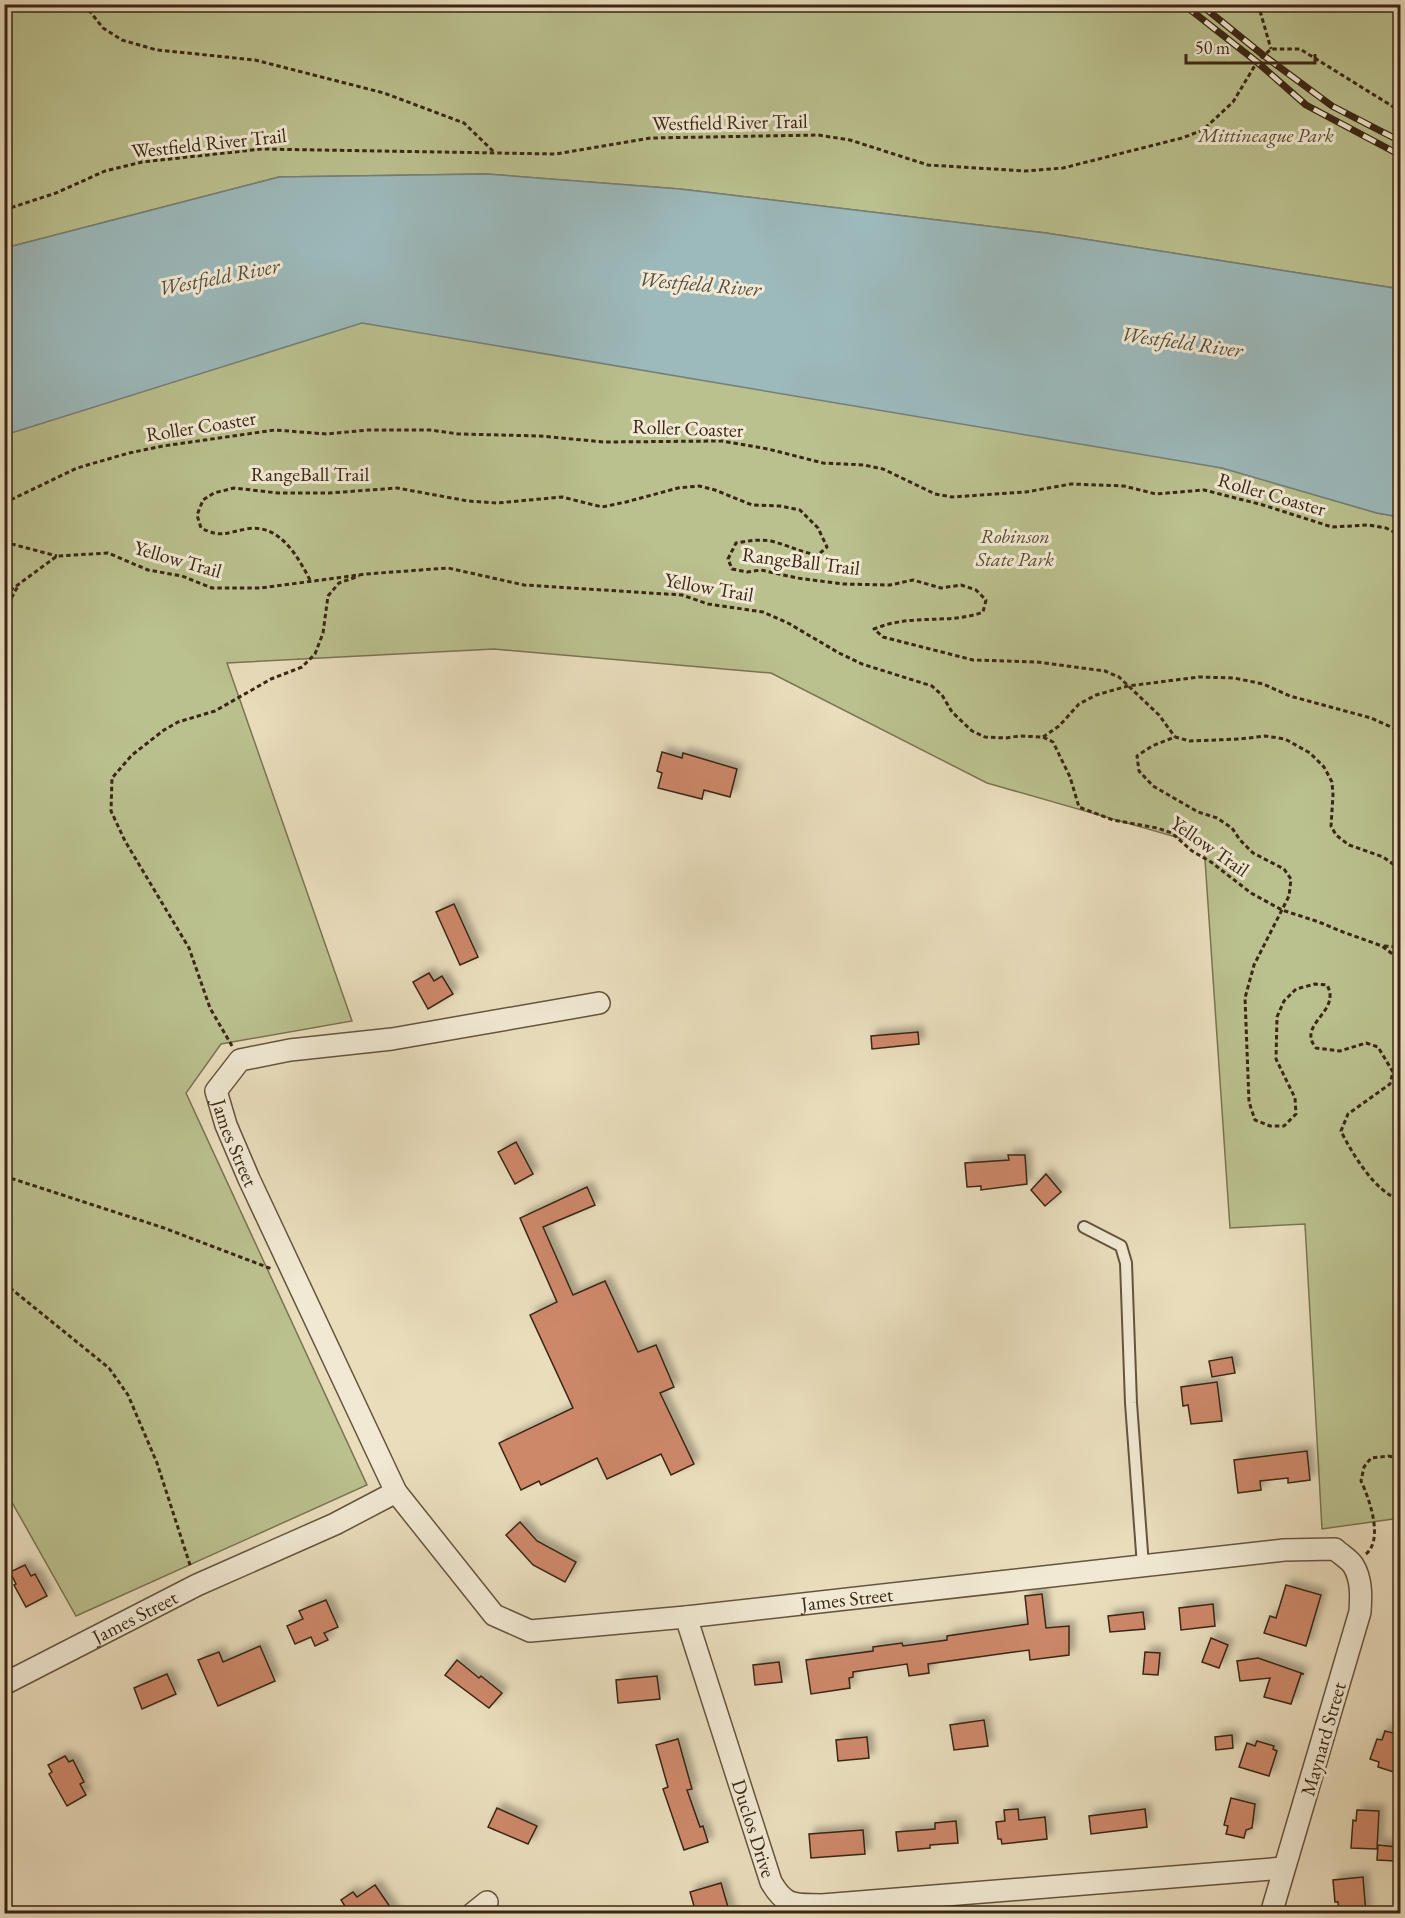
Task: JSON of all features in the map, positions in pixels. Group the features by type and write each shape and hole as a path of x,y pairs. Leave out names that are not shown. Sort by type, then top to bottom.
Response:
{"street":[{"path":"240,1060 290,1050 392,1039 599,1003"},
{"name":"James Street","path":"240,1060 216,1091 226,1125 249,1179 396,1492 494,1615 530,1631 686,1617 1284,1550 1335,1550 1353,1564"},
{"name":"James Street","path":"4,1684 197,1585 335,1524 396,1492"},
{"name":"Maynard Street","path":"1271,1914 1360,1612 1359,1581 1353,1564"},
{"name":"Duclos Drive","path":"686,1617 771,1882 780,1897 794,1904 822,1905 1284,1868"}],"lane":[{"path":"1084,1227 1121,1246 1126,1263 1131,1403 1143,1566"}],"path":[{"path":"84,4 103,28 122,40 157,50 255,60 384,93 464,123 495,153"},
{"path":"1258,4 1271,49 1300,49 1401,111"},
{"name":"Westfield River Trail","path":"4,210 56,193 105,171 142,162 262,149 556,154 651,138 818,135 850,140 928,165 1025,171 1063,168 1182,138 1203,130 1233,102 1257,62 1271,49"},
{"name":"Roller Coaster","path":"4,503 77,468 163,446 274,430 327,434 368,430 430,430 459,434 540,436 604,442 722,441 760,447 823,463 864,465 883,469 935,494 952,497 1026,492 1071,484 1124,486 1156,495 1204,490 1263,505 1332,527 1368,525 1386,528 1401,535"},
{"name":"RangeBall Trail","path":"310,580 296,553 274,533 262,529 247,529 215,535 201,528 197,516 202,500 214,493 234,488 278,493 319,494 397,488 468,501 497,502 562,497 602,507 678,488 699,486 752,505 780,506 800,510 818,528 827,547 818,555 800,552 770,541 752,540 736,543 728,559 732,568 747,572 761,570 797,578 843,584 890,585 913,580 941,588 961,585 976,590 986,600 983,612 970,617 905,620 874,629 883,637 973,660 1037,662 1105,671 1119,677 1159,715 1175,737"},
{"name":"Yellow Trail","path":"4,542 57,556 108,553 148,570 182,576 212,588 261,588 366,574 448,568 524,585 682,595 708,604 762,612 788,623 862,664 932,686 942,695 958,718 972,731 985,737 1043,737 1053,742 1070,777 1079,807 1113,820 1172,833 1192,851 1211,862 1251,893 1282,910"},
{"path":"4,595 57,556"},
{"path":"240,1060 210,1008 189,948 125,841 111,811 112,778 132,755 164,730 178,722 215,711 271,679 302,667 315,654 323,633 328,596 339,583 366,574"},
{"path":"4,610 19,585"},
{"path":"1043,737 1059,726 1079,704 1096,695 1128,686 1199,677 1234,678 1263,684 1290,696 1371,718 1401,731"},
{"path":"4,694 10,735 4,757"},
{"path":"1401,869 1383,857 1349,845 1336,835 1331,826 1332,782 1318,760 1285,739 1264,736 1190,741 1175,737 1152,746 1137,756 1139,771 1153,786 1198,812 1217,818 1232,828 1253,853 1284,869 1290,879 1289,896 1254,965 1245,998 1247,1083 1249,1102 1255,1120 1270,1126 1284,1126 1296,1114 1295,1098 1276,1059 1277,1017 1284,1001 1296,989 1315,984 1327,985 1332,993 1330,1004 1316,1023 1310,1036 1312,1043 1316,1048 1340,1051 1365,1043 1378,1047 1393,1072 1390,1084 1348,1114 1341,1131 1348,1146 1372,1179 1384,1191 1401,1199"},
{"path":"1282,910 1382,946 1401,947"},
{"path":"1382,946 1401,964"},
{"path":"4,1176 164,1228 295,1279"},
{"path":"4,1283 109,1368 128,1395 157,1463 197,1585"},
{"path":"1353,1564 1371,1550 1374,1536 1370,1500 1361,1481 1364,1467 1371,1458 1388,1456 1401,1458"}],"green space":[{"name":"Mittineague Park","path":"5,5 1400,5 1400,289 1046,233 680,189 486,174 279,177 5,248"},
{"name":"Robinson State Park","path":"202,277 1223,468 1377,513 1400,517 1400,1518 1322,1529 1305,1224 1230,1228 1204,845 987,783 771,673 494,649 227,663 352,1021 221,1044 186,1093 367,1485 76,1616 5,1490 4,339"}],"water":[{"name":"Westfield River","path":"486,174 680,189 1046,233 1400,289 1400,517 1377,513 1222,468 362,323 5,435 5,248 279,177"}],"building":[{"path":"662,752 682,758 683,753 737,769 730,797 704,790 702,799 658,788 662,773 657,771"},
{"path":"454,904 478,957 460,965 436,912"},
{"path":"429,973 434,981 442,976 453,994 428,1009 413,982"},
{"path":"918,1032 919,1044 872,1049 871,1036"},
{"path":"516,1142 533,1174 515,1184 498,1152"},
{"path":"1008,1155 1025,1155 1027,1184 981,1190 981,1186 967,1187 965,1163 1009,1160"},
{"path":"1046,1174 1061,1192 1045,1206 1031,1190"},
{"path":"587,1187 595,1205 543,1227 573,1295 605,1281 638,1352 656,1345 674,1387 660,1393 694,1464 671,1475 661,1454 607,1479 597,1458 541,1485 539,1481 521,1490 499,1443 573,1408 530,1315 557,1302 520,1218"},
{"path":"1232,1357 1235,1373 1212,1377 1209,1361"},
{"path":"1217,1382 1222,1421 1191,1424 1188,1405 1183,1406 1181,1387"},
{"path":"1307,1451 1310,1480 1288,1483 1288,1478 1260,1481 1261,1490 1238,1493 1234,1460"},
{"path":"520,1522 537,1541 576,1562 565,1582 533,1565 506,1535"},
{"path":"25,1565 31,1576 35,1574 47,1596 26,1607 10,1572"},
{"path":"1286,1585 1321,1595 1306,1646 1264,1633 1270,1616 1276,1618"},
{"path":"1042,1594 1046,1628 1069,1626 1069,1655 1030,1660 1029,1650 928,1664 929,1673 909,1676 907,1664 853,1672 853,1677 849,1678 850,1688 811,1694 806,1660 873,1651 873,1647 902,1643 903,1646 947,1640 947,1636 1028,1624 1025,1596"},
{"path":"326,1600 338,1627 324,1633 328,1640 315,1646 311,1637 295,1644 287,1626 303,1619 299,1611"},
{"path":"1213,1604 1215,1626 1181,1630 1179,1608"},
{"path":"1143,1612 1145,1629 1110,1632 1108,1616"},
{"path":"1211,1638 1228,1645 1219,1668 1202,1662"},
{"path":"260,1646 275,1681 218,1706 198,1660 219,1652 223,1662"},
{"path":"1145,1652 1160,1653 1158,1675 1143,1674"},
{"path":"1258,1658 1304,1674 1301,1674 1291,1704 1264,1697 1270,1678 1240,1681 1237,1661"},
{"path":"457,1660 502,1693 489,1708 445,1675"},
{"path":"779,1662 782,1682 755,1685 753,1665"},
{"path":"167,1674 176,1694 142,1709 134,1688"},
{"path":"657,1676 660,1699 618,1703 616,1680"},
{"path":"984,1720 988,1746 954,1750 950,1725"},
{"path":"1385,1731 1401,1735 1401,1751 1394,1772 1378,1767 1379,1762 1370,1759 1377,1739 1382,1740"},
{"path":"1232,1735 1233,1748 1216,1750 1215,1737"},
{"path":"867,1737 869,1758 838,1761 836,1740"},
{"path":"678,1739 692,1789 687,1790 700,1827 703,1826 708,1842 684,1850 663,1789 668,1787 656,1745"},
{"path":"1257,1741 1274,1746 1273,1749 1277,1751 1269,1776 1239,1767 1247,1743 1255,1746"},
{"path":"65,1756 69,1762 73,1760 84,1782 80,1784 86,1795 67,1806 49,1774 52,1772 48,1765"},
{"path":"1231,1798 1255,1804 1252,1828 1246,1830 1244,1838 1226,1834 1228,1826 1224,1825"},
{"path":"497,1808 537,1826 528,1844 488,1827"},
{"path":"1018,1809 1019,1820 1045,1817 1047,1839 1002,1844 1001,1839 998,1839 996,1822 1005,1821 1004,1810"},
{"path":"1145,1809 1147,1827 1091,1834 1089,1816"},
{"path":"1357,1810 1379,1811 1377,1849 1351,1848 1353,1820 1356,1821"},
{"path":"956,1821 958,1843 898,1851 896,1832 935,1829 935,1823"},
{"path":"863,1830 865,1854 811,1858 809,1834"},
{"path":"1378,1845 1397,1847 1396,1861 1377,1860"},
{"path":"1363,1877 1366,1914 1339,1914 1338,1902 1335,1902 1333,1880"},
{"path":"721,1883 730,1914 708,1914 707,1910 696,1913 690,1892"},
{"path":"375,1885 395,1914 350,1914 341,1900 353,1892 357,1897"}],"railway":[{"path":"1183,4 1257,62 1306,105 1400,155"},
{"path":"1200,4 1263,55 1332,106 1400,141"}]}
